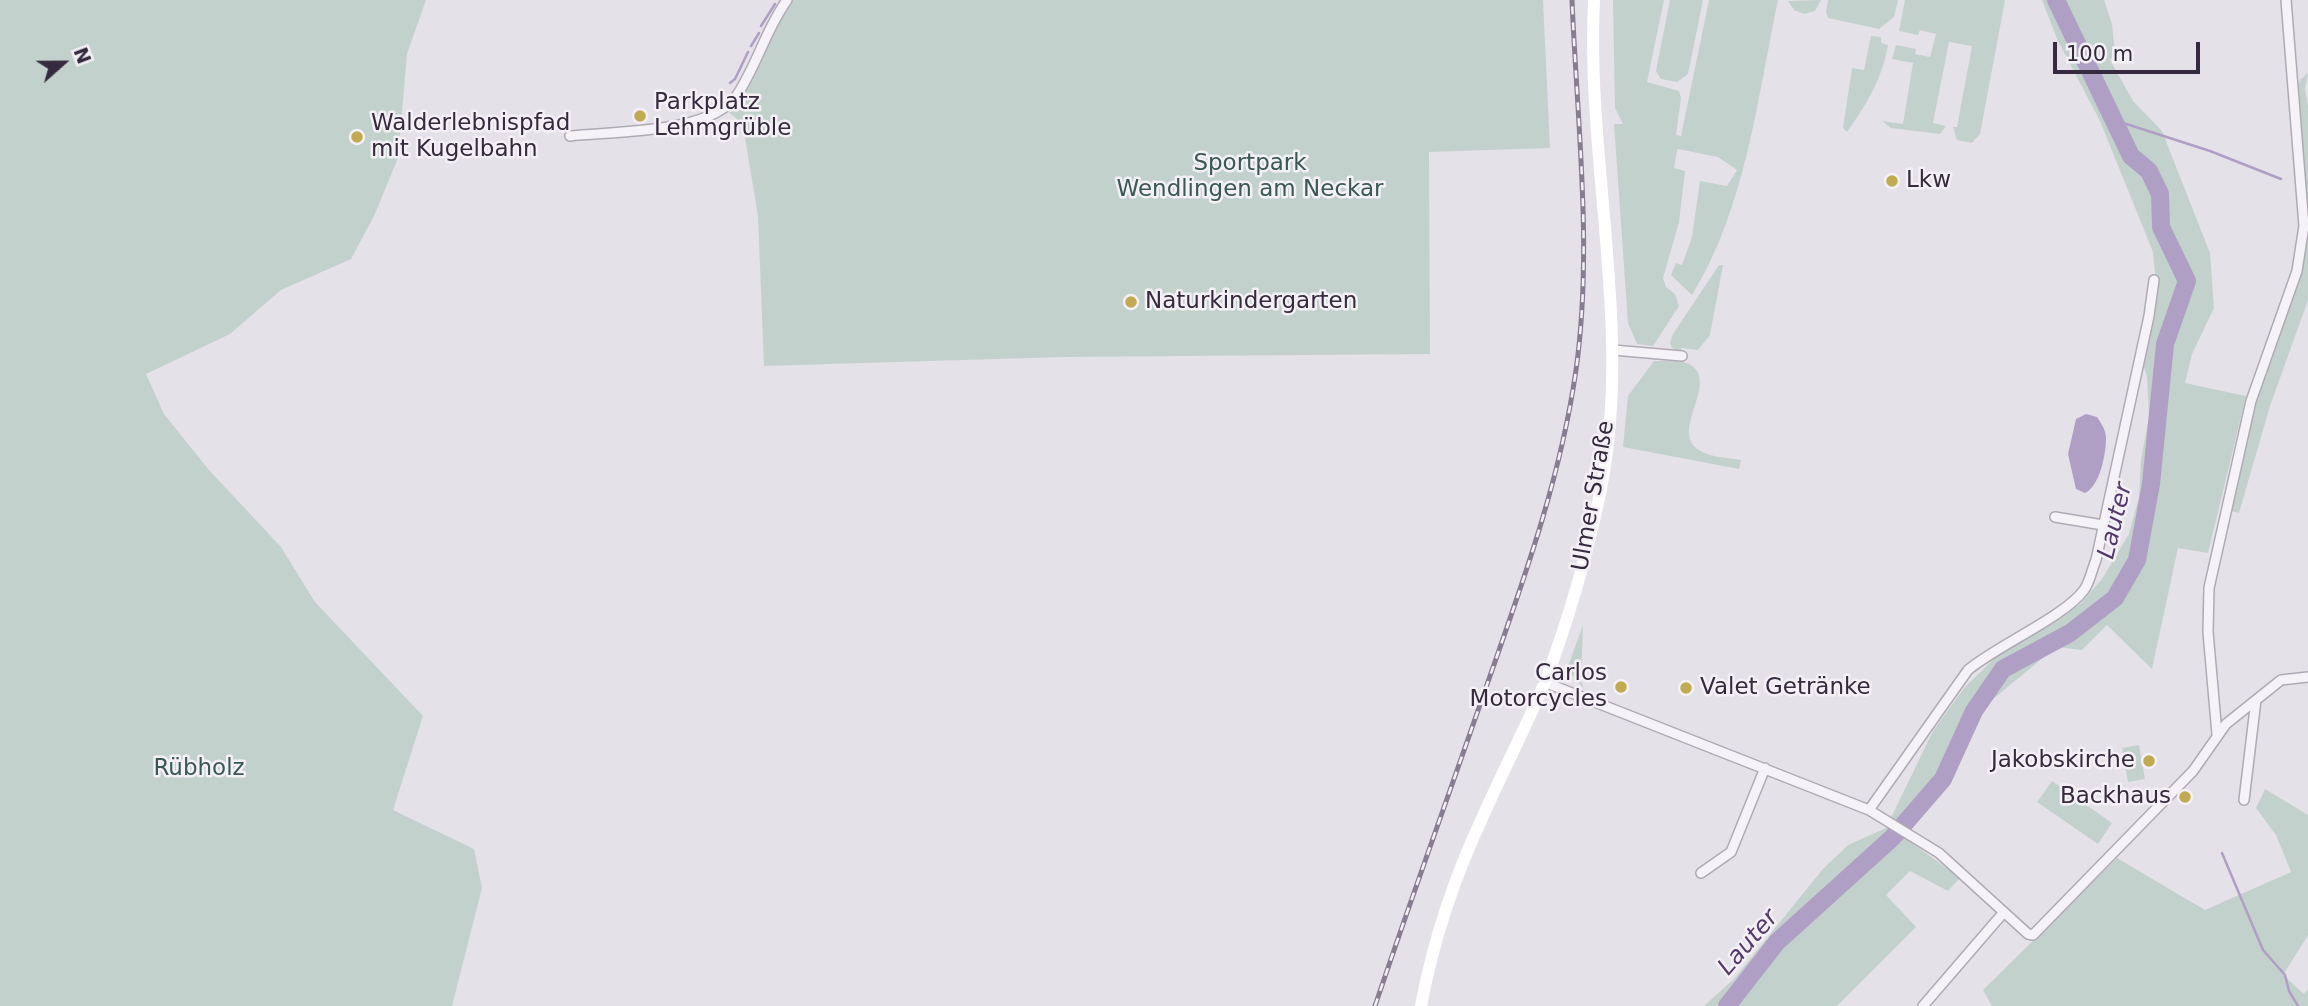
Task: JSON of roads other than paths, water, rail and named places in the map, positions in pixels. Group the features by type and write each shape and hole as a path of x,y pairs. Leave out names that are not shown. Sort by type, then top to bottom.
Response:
{"main road":[{"name":"Ulmer Straße","path":"1421,1006 1449,899 1482,818 1544,682 1582,574 1601,486 1613,350 1596,97 1594,0"}],"street":[{"path":"570,136 695,122 724,108 737,95 775,17 787,0"},
{"path":"2217,734 2208,632 2209,588 2251,401 2297,271 2304,226 2286,0"},
{"path":"1869,810 1968,670 1989,652 2065,607 2084,589 2096,560 2149,316 2154,280"},
{"path":"1613,350 1682,356"},
{"path":"2055,517 2103,525"},
{"path":"1544,682 1869,810 1939,853 2028,934 2037,933 2193,771 2217,734 2281,680 2308,677"},
{"path":"2244,800 2256,700"},
{"path":"1701,873 1731,852 1765,768"},
{"path":"1923,1006 2004,912"}],"waterway":[{"name":"Lauter","path":"1727,1006 1777,942 1892,838 1943,779 1974,711 2003,669 2070,633 2115,598 2137,560 2151,484 2165,344 2187,281 2161,227 2160,194 2149,171 2131,156 2056,0"},
{"path":"761,26 775,4"},
{"path":"751,46 759,33"},
{"path":"730,83 735,79 748,52"},
{"path":"2114,120 2210,151 2281,179"},
{"path":"2222,853 2263,950 2285,975 2289,991 2298,1006"}],"railway":[{"path":"1375,1006 1529,563 1551,487 1569,409 1581,324 1584,232 1572,0"}],"place":[{"name":"Parkplatz Lehmgrüble","path":"640,116"},
{"name":"Walderlebnispfad mit Kugelbahn","path":"357,137"},
{"name":"Lkw","path":"1892,181"},
{"name":"Naturkindergarten","path":"1131,302"},
{"name":"Carlos Motorcycles","path":"1621,687"},
{"name":"Valet Getränke","path":"1686,688"},
{"name":"Jakobskirche","path":"2149,761"},
{"name":"Backhaus","path":"2185,797"}],"park label":[{"name":"Sportpark Wendlingen am Neckar","path":"1250,177"},
{"name":"Rübholz","path":"199,769"}]}
